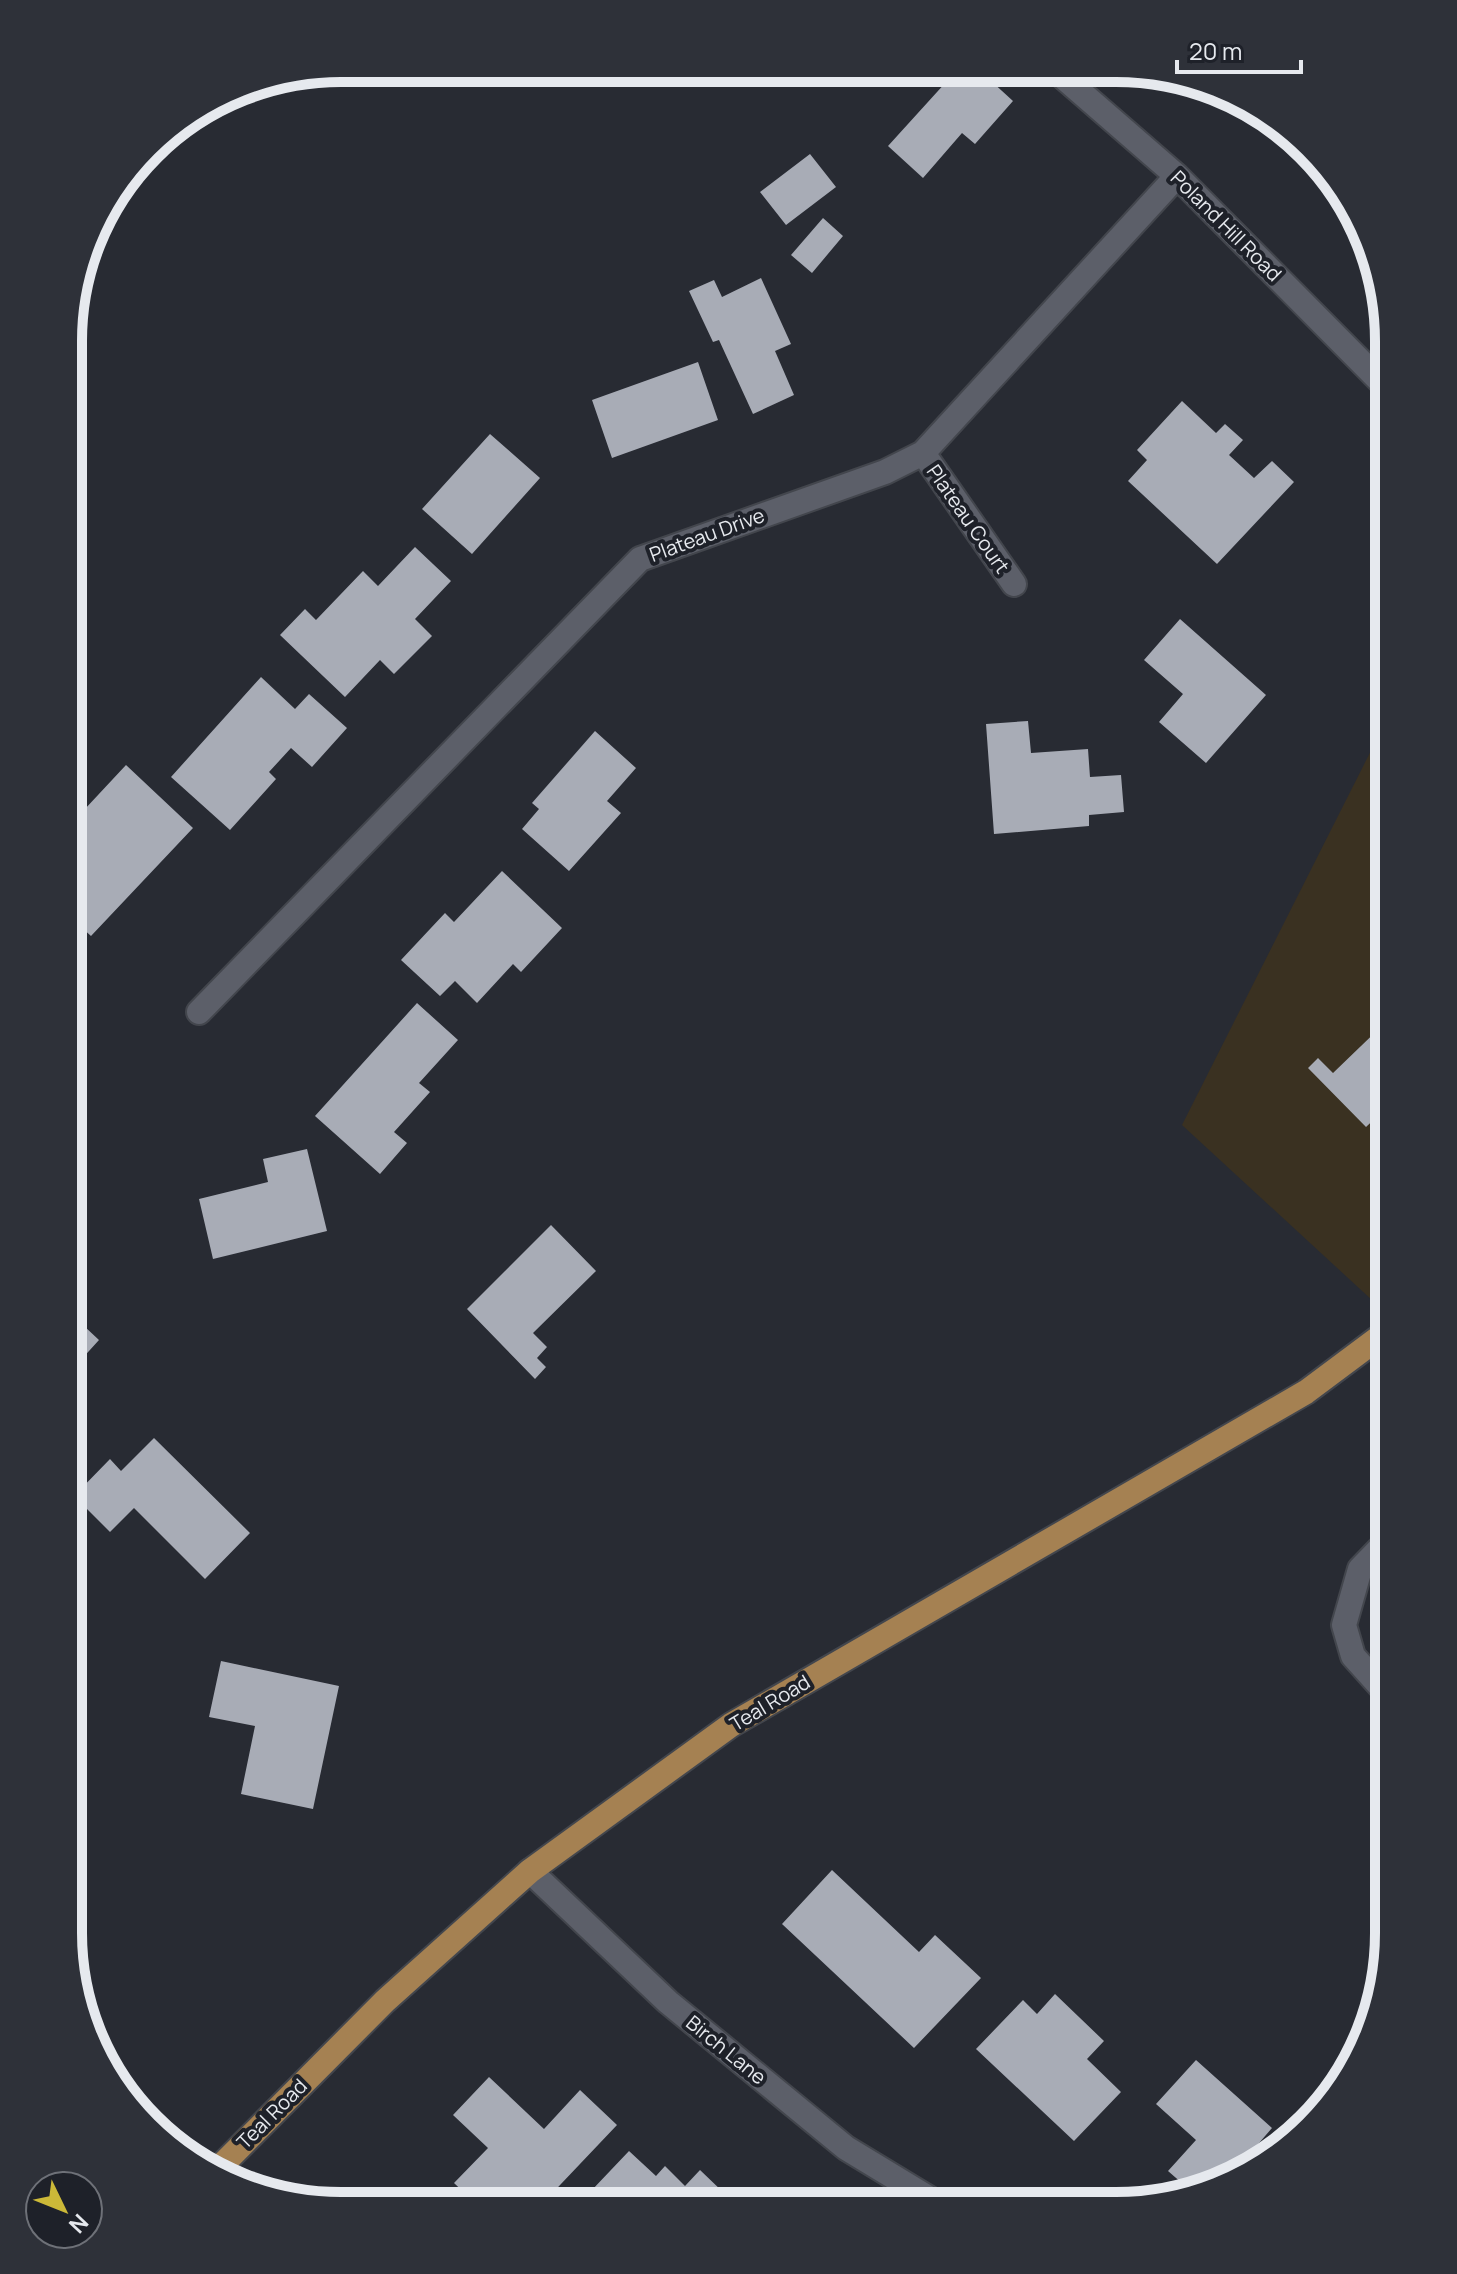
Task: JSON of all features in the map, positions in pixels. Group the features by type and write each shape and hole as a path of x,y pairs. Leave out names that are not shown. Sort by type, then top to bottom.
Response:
{"main road":[{"name":"Teal Road","path":"224,2163 385,2001 530,1871 731,1725 1306,1392 1374,1341"}],"street":[{"name":"Poland Hill Road","path":"1069,82 1177,176 1375,376"},
{"name":"Plateau Drive","path":"199,1012 640,559 885,472 923,453 1177,176"},
{"name":"Plateau Court","path":"923,453 1014,584"},
{"path":"1374,1554 1360,1569 1344,1625 1353,1656 1374,1680"},
{"name":"Birch Lane","path":"530,1871 668,2002 846,2148 919,2192"}],"shaded area":[{"path":"1375,743 1373,1301 1182,1125"}],"building":[{"path":"946,82 992,82 1013,101 975,144 962,133 923,178 888,146"},
{"path":"810,154 836,187 786,225 760,192"},
{"path":"823,218 843,236 812,273 791,255"},
{"path":"761,278 791,344 775,351 794,395 753,414 719,340 713,342 689,291 714,280 722,297"},
{"path":"698,362 718,420 612,458 592,400"},
{"path":"1182,401 1216,433 1225,424 1243,440 1229,455 1254,478 1272,461 1294,482 1217,564 1128,481 1147,460 1137,450"},
{"path":"490,434 540,478 472,554 422,509"},
{"path":"415,547 451,581 415,619 432,636 394,674 380,660 345,697 280,635 305,609 316,620 363,571 378,586"},
{"path":"1180,619 1266,695 1206,763 1159,722 1183,694 1144,660"},
{"path":"261,677 295,709 309,694 347,728 312,767 291,748 269,772 276,779 230,830 171,777"},
{"path":"1028,721 1031,753 1088,749 1090,777 1121,775 1124,812 1089,815 1089,826 994,834 986,724"},
{"path":"595,731 636,768 607,801 621,813 569,871 522,829 539,809 532,803"},
{"path":"126,765 193,828 91,936 82,928 82,812"},
{"path":"502,871 562,928 521,972 513,964 477,1003 455,981 440,996 401,960 445,913 454,922"},
{"path":"417,1003 458,1040 419,1083 430,1092 394,1132 407,1143 380,1174 315,1116"},
{"path":"1375,1033 1375,1119 1366,1127 1308,1068 1318,1058 1333,1073"},
{"path":"307,1149 327,1231 213,1259 199,1199 268,1182 263,1159"},
{"path":"551,1225 596,1271 533,1333 547,1347 537,1358 546,1367 535,1379 467,1309"},
{"path":"82,1324 99,1340 82,1359"},
{"path":"154,1438 250,1533 205,1579 134,1508 110,1532 82,1504 82,1488 110,1459 121,1471"},
{"path":"221,1661 339,1686 313,1809 241,1794 255,1726 209,1717"},
{"path":"832,1870 919,1952 935,1935 981,1978 914,2048 782,1924"},
{"path":"1055,1994 1104,2041 1087,2059 1121,2092 1074,2141 976,2049 1023,2000 1037,2014"},
{"path":"1196,2060 1272,2128 1246,2157 1182,2183 1168,2171 1196,2140 1156,2104"},
{"path":"489,2077 544,2129 580,2090 617,2125 553,2192 463,2192 454,2183 488,2148 453,2115"},
{"path":"629,2151 656,2176 665,2166 685,2186 700,2170 723,2192 592,2192"}]}
